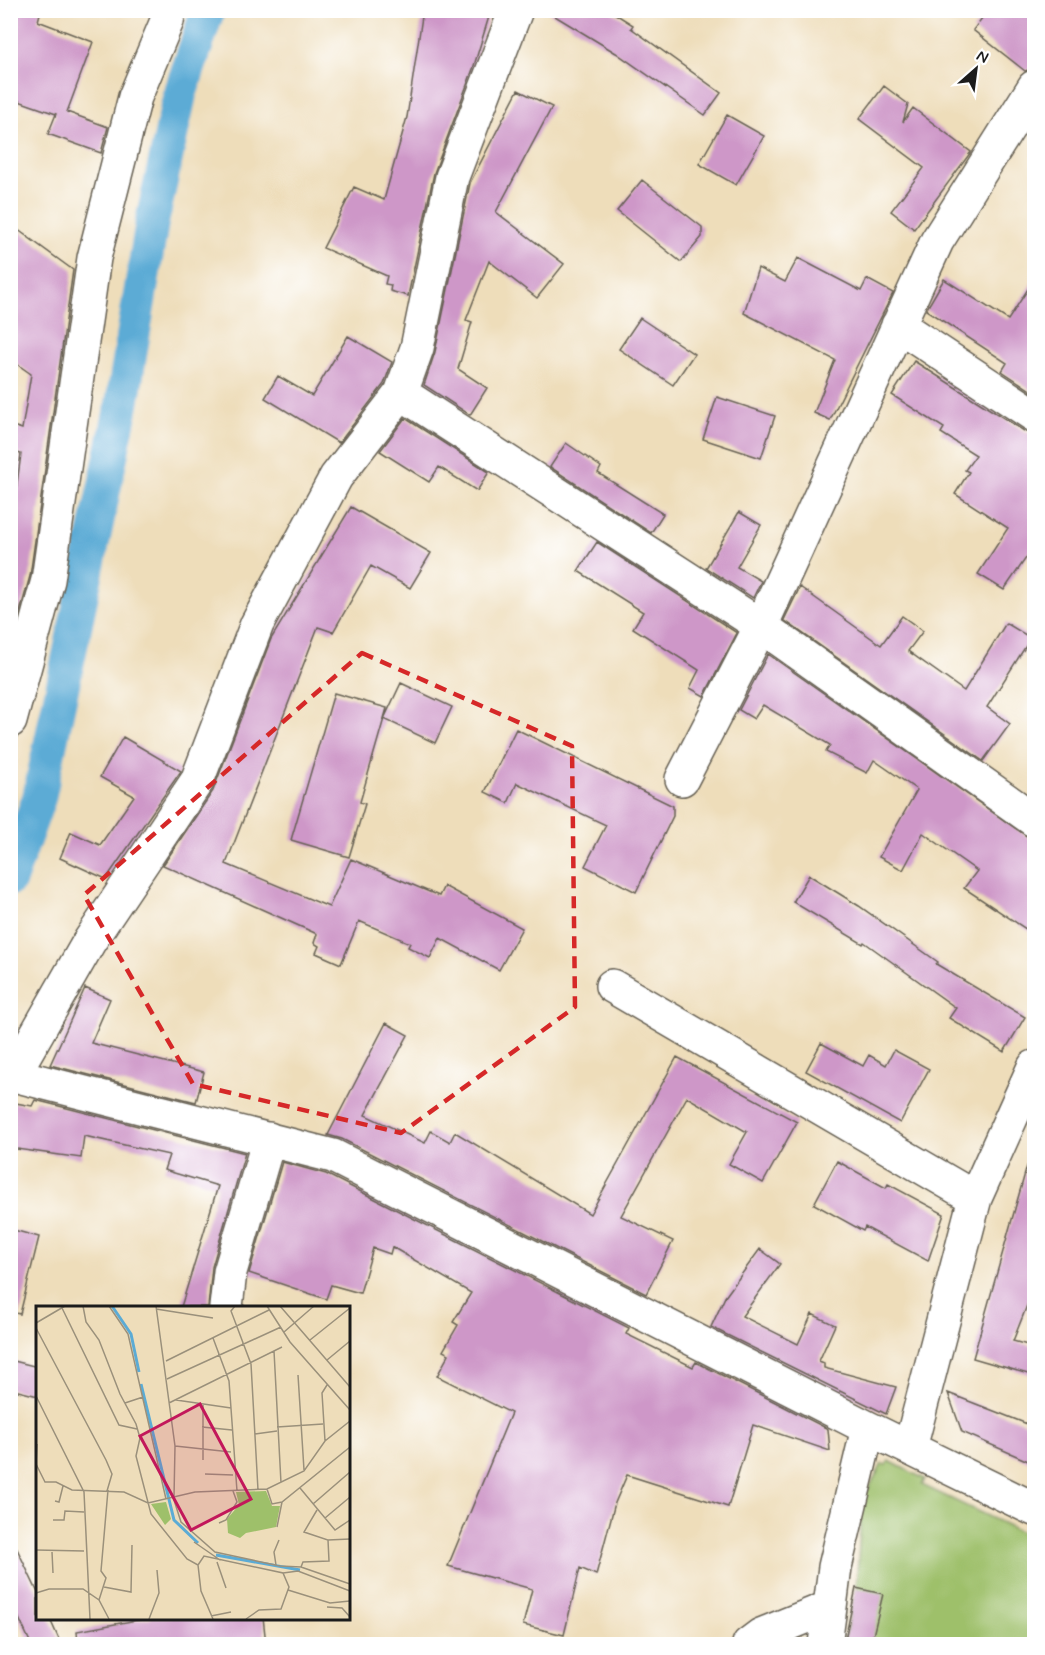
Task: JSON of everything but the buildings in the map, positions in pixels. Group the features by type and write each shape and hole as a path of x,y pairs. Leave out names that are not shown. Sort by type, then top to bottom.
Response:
{"street":[{"path":"10,721 48,580 94,258 135,97 167,21 169,10"},
{"path":"516,10 452,177 417,348 401,393 336,477 257,624 197,781 89,942 12,1075 333,1156 868,1428 1035,1509"},
{"path":"682,779 761,626 937,241 1035,87"},
{"path":"898,325 1035,415"},
{"path":"401,393 761,626 1035,820"},
{"path":"612,986 975,1198"},
{"path":"910,1448 975,1198 1035,1067"},
{"path":"226,1306 230,1272 269,1139"},
{"path":"825,1644 835,1567 868,1428"},
{"path":"749,1644 761,1635 830,1607"}],"highlighted area":[{"path":"362,653 572,746 575,1007 401,1133 193,1084 84,895"}],"green space":[{"path":"889,1461 925,1479 922,1485 1034,1538 1034,1644 843,1644 856,1588 862,1501 882,1464 886,1465"}],"waterway":[{"path":"10,879 39,798 122,404 152,222 180,94 208,10"}]}
